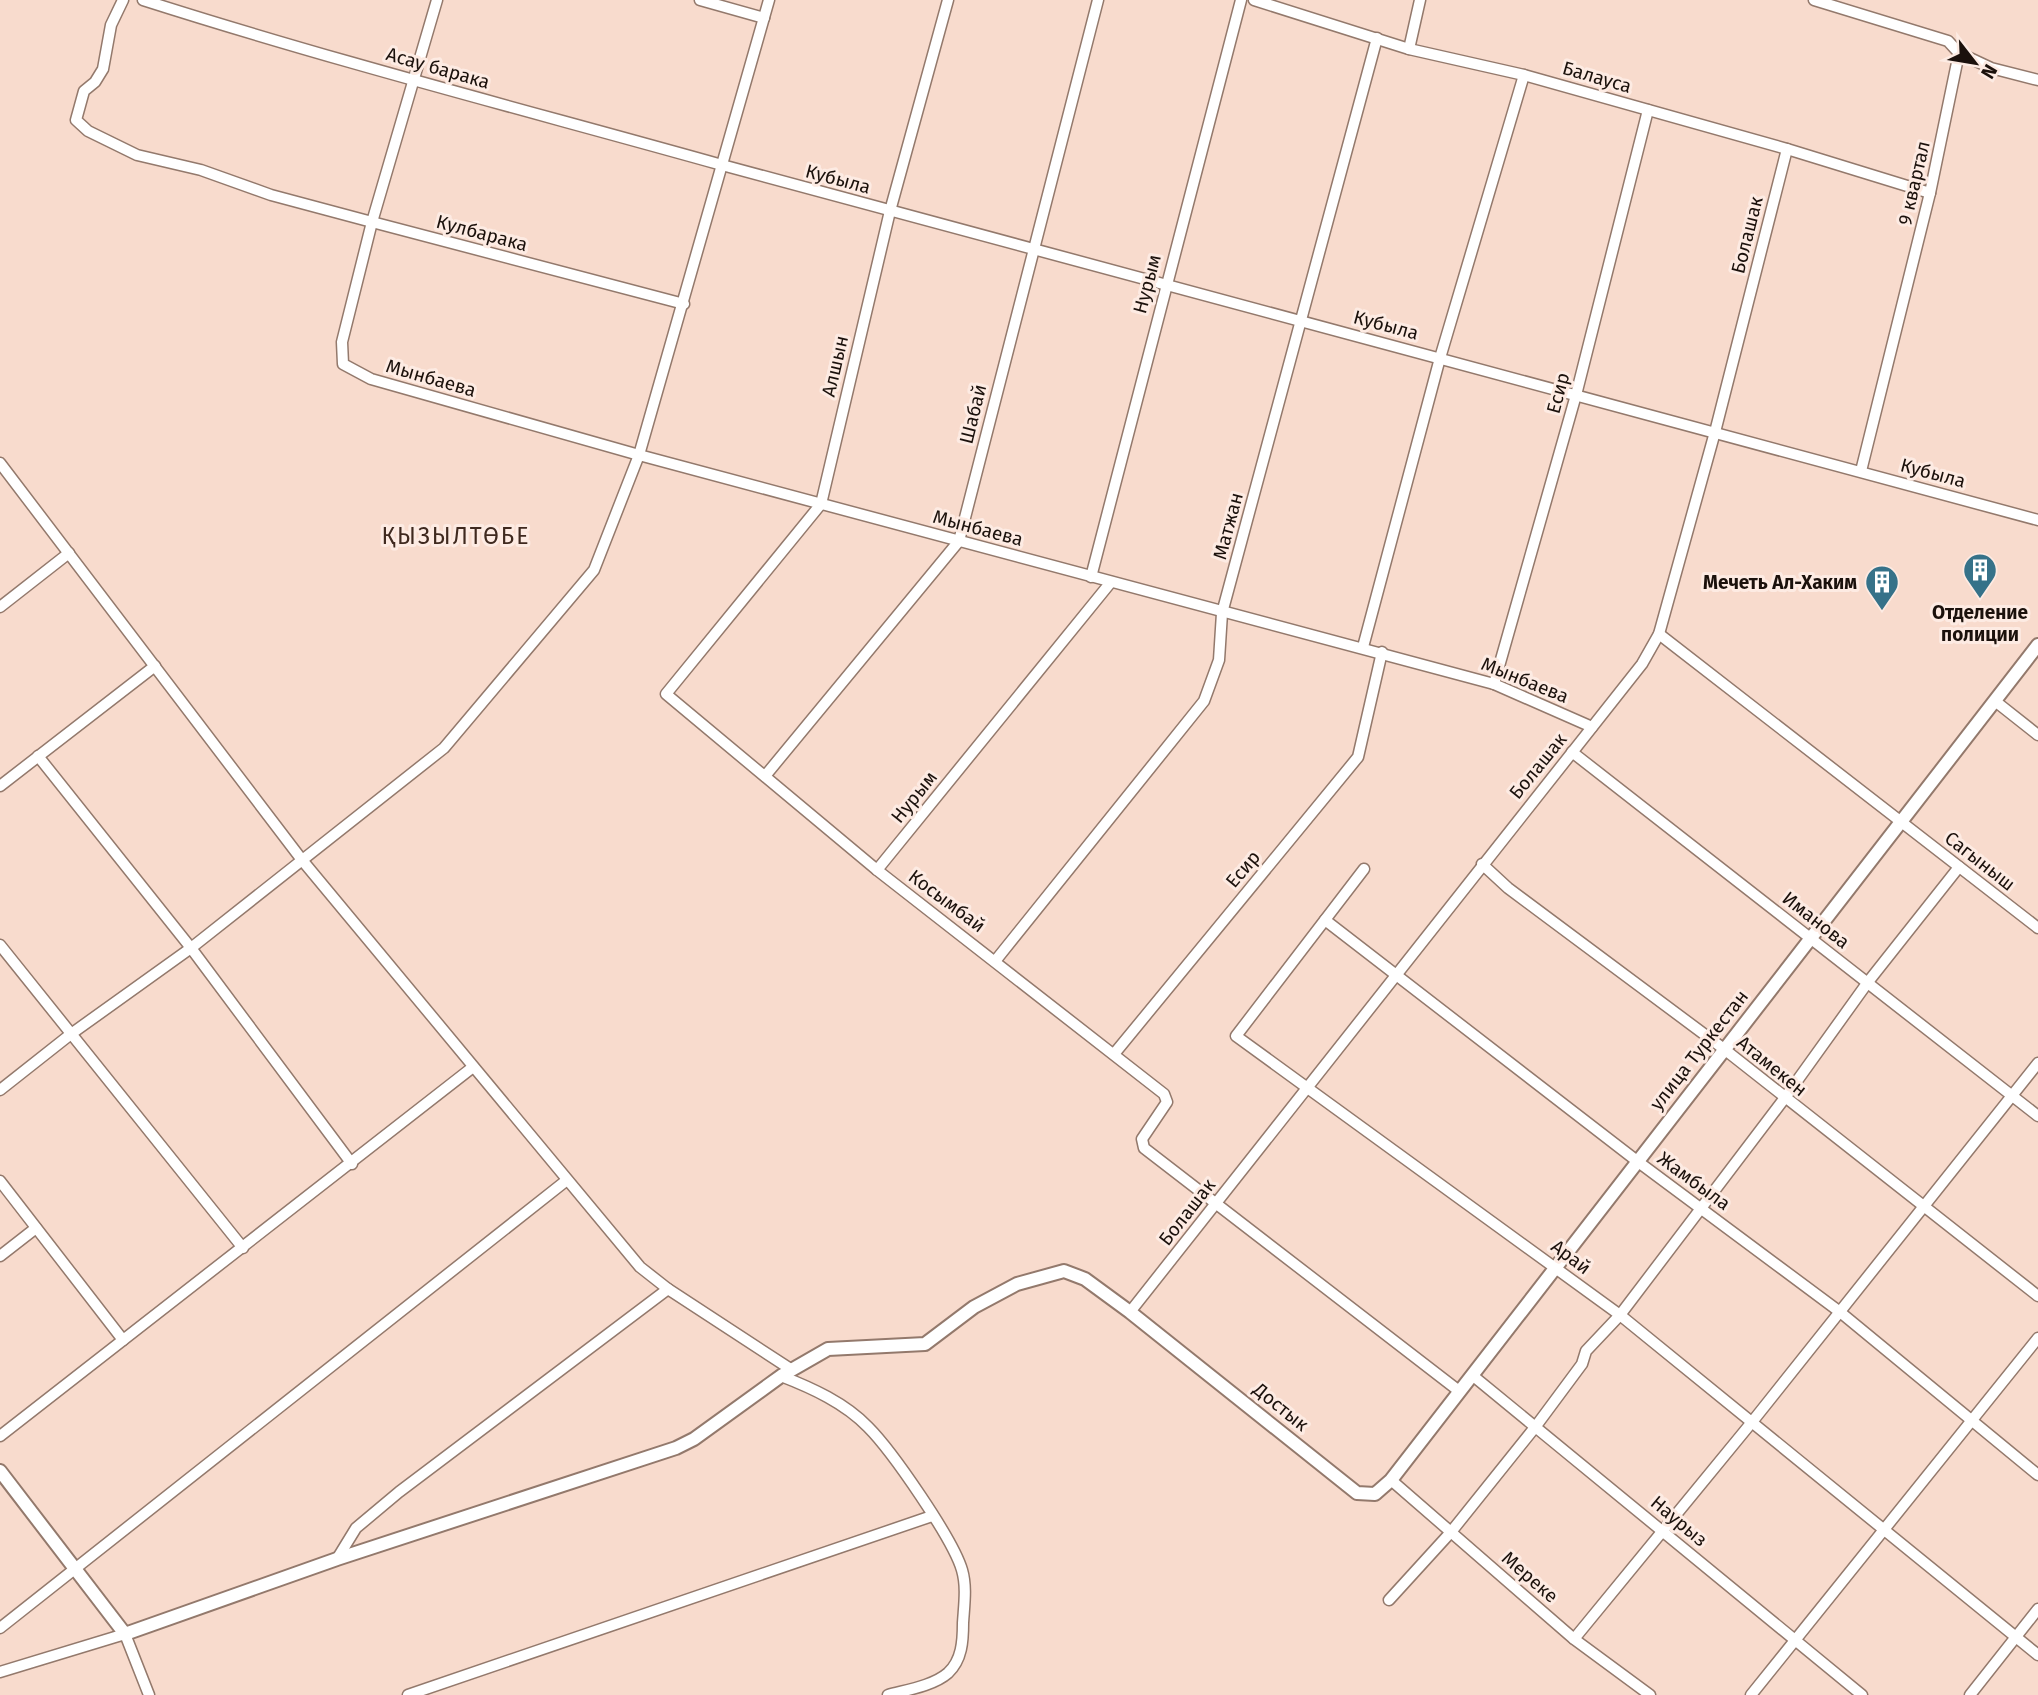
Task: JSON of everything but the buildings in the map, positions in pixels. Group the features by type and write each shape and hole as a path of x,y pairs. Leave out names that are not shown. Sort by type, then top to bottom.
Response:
{"street":[{"name":"Кулбарака","path":"123,0 109,33 103,69 95,82 84,91 79,104 76,120 81,126 137,155 201,170 271,195 684,304"},
{"name":"Асау барака","path":"144,0 414,80 724,165"},
{"path":"372,222 437,0"},
{"path":"700,0 764,18"},
{"path":"0,1090 71,1034 191,948 444,748 594,569 639,455 769,0"},
{"name":"Алшын","path":"666,694 821,504 890,211 948,0"},
{"name":"Шабай","path":"765,776 959,541 1098,0"},
{"name":"Нурым","path":"1091,577 1165,284 1241,0"},
{"name":"Балауса","path":"1254,0 1409,49 1524,75 1787,149 1930,193"},
{"path":"1409,49 1420,0"},
{"path":"1814,0 1948,41 1959,53 1991,68 2038,80"},
{"name":"Матжан","path":"996,960 1204,701 1219,660 1222,613 1377,38"},
{"name":"9 квартал","path":"1861,471 1930,193 1959,53"},
{"path":"1363,647 1440,358 1524,75"},
{"name":"Есир","path":"1494,684 1576,395 1648,110"},
{"name":"Болашак","path":"1130,1312 1642,664 1659,634 1715,432 1787,149"},
{"name":"Кубыла","path":"724,165 2038,520"},
{"name":"Мынбаева","path":"372,222 342,342 343,364 351,371 639,455 1494,684 1592,727"},
{"path":"0,463 302,860 640,1267 787,1373 855,1415 869,1428 932,1516 957,1557 963,1573 962,1643 959,1657 949,1672 936,1681 888,1695"},
{"path":"0,607 69,553"},
{"name":"Нурым","path":"877,870 1111,582"},
{"name":"Сагыныш","path":"1659,634 2038,928"},
{"name":"улица Туркестан","path":"1391,1480 2038,645"},
{"name":"Есир","path":"1114,1054 1358,757 1382,652"},
{"path":"0,786 155,666"},
{"name":"Косымбай","path":"666,694 877,870 996,960 1167,1098 1141,1144 1216,1204"},
{"path":"1995,701 2038,735"},
{"name":"Иманова","path":"1572,752 2038,1116"},
{"path":"38,756 191,948 352,1164"},
{"name":"Атамекен","path":"1482,864 1508,888 1724,1049 1784,1099 2038,1296"},
{"path":"1389,1600 1451,1532 1535,1426 1582,1364 1586,1351 1620,1315 1784,1099 1868,982 1959,867"},
{"name":"Арай","path":"1364,869 1236,1035 1620,1315 2038,1655"},
{"name":"Жамбыла","path":"1325,920 1637,1161 1840,1312 2038,1475"},
{"path":"0,945 243,1248"},
{"path":"1574,1639 1752,1422 2038,1063"},
{"path":"0,1436 473,1067"},
{"path":"0,1628 567,1180"},
{"path":"0,1181 124,1340"},
{"path":"1216,1204 1459,1391"},
{"path":"0,1256 36,1228"},
{"name":"Достык","path":"125,1634 337,1559 676,1448 694,1439 787,1373 838,1347 925,1343 974,1307 1017,1284 1058,1271 1085,1279 1130,1312 1357,1493 1376,1494 1391,1480"},
{"path":"337,1559 356,1528 668,1289"},
{"path":"1751,1695 1882,1528 2038,1338"},
{"name":"Наурыз","path":"1472,1374 1862,1695"},
{"path":"0,1471 125,1634 149,1695"},
{"name":"Мереке","path":"1391,1480 1574,1639 1650,1695"},
{"path":"408,1695 932,1516"},
{"path":"1970,1695 2038,1609"},
{"path":"0,1672 125,1634"}],"place":[{"name":"Отделение полиции","path":"1980,600"},
{"name":"Мечеть Ал-Хаким","path":"1882,612"}],"district":[{"name":"ҚЫЗЫЛТӨБЕ","path":"456,536"}]}
